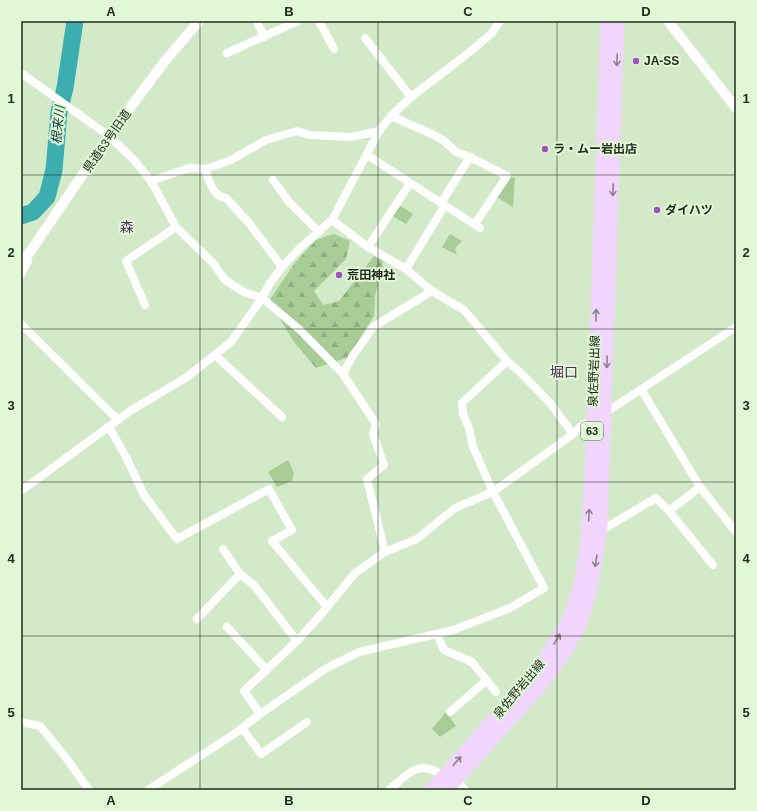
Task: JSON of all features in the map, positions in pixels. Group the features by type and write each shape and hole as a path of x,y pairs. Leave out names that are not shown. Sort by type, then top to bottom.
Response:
{"main road":[{"name":"泉佐野岩出線","path":"432,790 538,669 569,619 580,584 587,542 593,421 607,21"},
{"name":"泉佐野岩出線","path":"447,790 461,785 560,660 578,628 591,590 601,527 618,21"}],"street":[{"name":"県道63号旧道","path":"21,265 41,238 109,136 165,61 199,21"},
{"path":"257,21 264,37"},
{"path":"227,54 298,21"},
{"path":"319,21 334,49"},
{"path":"21,491 130,411 187,377 231,342 282,267 301,247 332,220 345,199 379,131 391,116 411,97 491,34 500,21"},
{"path":"668,21 736,108"},
{"path":"365,38 411,97"},
{"path":"21,73 109,136 134,160 151,181 176,227 213,262 225,280 244,292 262,298 300,330 343,374 376,424 373,434 384,465 368,479 385,552"},
{"path":"367,155 478,226 507,176 470,157 456,152 434,134 391,116"},
{"path":"151,181 189,168 205,169 229,161 266,140 297,131 310,135 351,137 379,131"},
{"path":"406,269 470,157"},
{"path":"205,169 214,191 221,197 226,198 245,218 282,267"},
{"path":"273,180 289,202 319,232"},
{"path":"368,247 410,183"},
{"path":"332,220 368,247 406,269 432,291 464,310 507,361 550,403 573,434"},
{"path":"145,305 126,260 176,227"},
{"path":"21,274 41,238"},
{"path":"343,374 373,327 432,291"},
{"path":"21,324 118,420"},
{"path":"260,714 244,691 297,641 355,573 385,552 417,539 455,508 494,492 573,434 583,424 593,421 736,327"},
{"path":"215,355 282,417"},
{"path":"148,790 242,728 325,669 359,652 453,630 510,608 544,588 494,492 473,447 469,428 463,414 462,403 507,361"},
{"path":"641,389 700,487 736,532"},
{"path":"109,427 126,457 144,495 177,539 269,489 292,530 272,541 327,607"},
{"path":"669,511 700,487"},
{"path":"601,527 608,527 656,498 669,511 713,565"},
{"path":"223,549 240,574 254,585 297,641"},
{"path":"197,620 240,574"},
{"path":"227,627 267,670"},
{"path":"437,634 444,650 472,662 496,692"},
{"path":"450,712 487,680"},
{"path":"21,722 40,726 67,759 89,790"},
{"path":"242,728 261,754 307,722"},
{"path":"390,790 408,773 420,768 435,770 443,776"}],"green space":[{"path":"510,176 515,178 513,207 497,197"},
{"path":"399,205 413,214 406,224 392,216"},
{"path":"334,234 350,241 346,259 314,291 323,305 339,301 374,256 383,261 375,296 374,316 349,357 316,368 294,342 269,301 294,264 316,240"},
{"path":"450,234 462,241 455,248 457,255 442,247"},
{"path":"288,460 294,473 292,481 277,487 268,472"},
{"path":"446,712 456,726 440,737 432,729"}],"waterway":[{"name":"根来川","path":"21,216 33,212 47,197 54,170 59,112 65,88 75,21"}],"place":[{"name":"JA-SS","path":"636,61"},
{"name":"ラ・ムー岩出店","path":"545,149"},
{"name":"ダイハツ","path":"657,210"},
{"name":"荒田神社","path":"339,275"}],"district":[{"name":"森","path":"127,227"},
{"name":"堀口","path":"564,372"}]}
